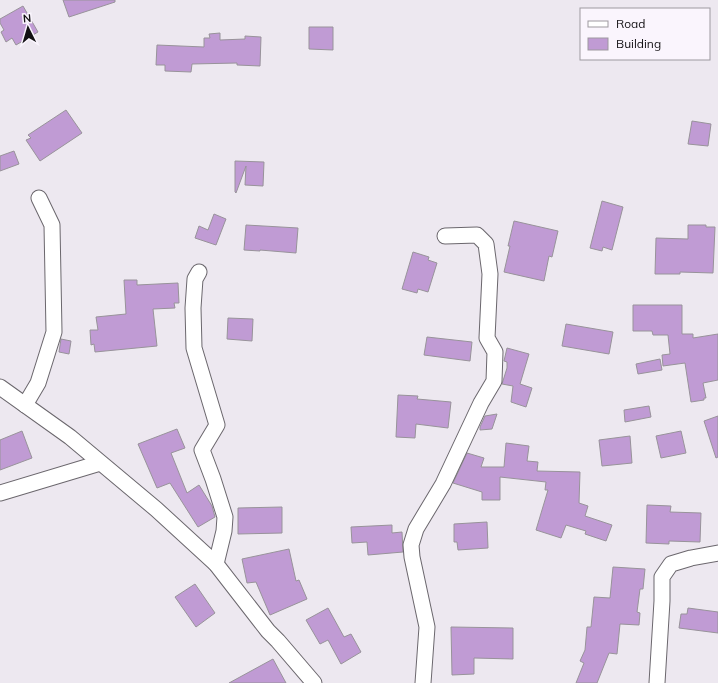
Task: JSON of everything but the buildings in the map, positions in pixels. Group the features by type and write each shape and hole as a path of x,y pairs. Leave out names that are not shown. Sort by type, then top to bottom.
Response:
{"street":[{"path":"24,405 38,383 54,332 52,225 39,198"},
{"path":"423,683 427,627 412,557 412,545 416,529 443,484 481,403 494,381 495,352 487,338 490,274 486,244 477,235 446,236"},
{"path":"199,272 195,279 193,308 194,348 217,426 202,450 225,517 224,531 216,564"},
{"path":"0,387 70,437 156,509 216,564 268,631 314,683"},
{"path":"0,493 100,463"},
{"path":"657,683 662,577 671,564 690,558 718,553"}]}
